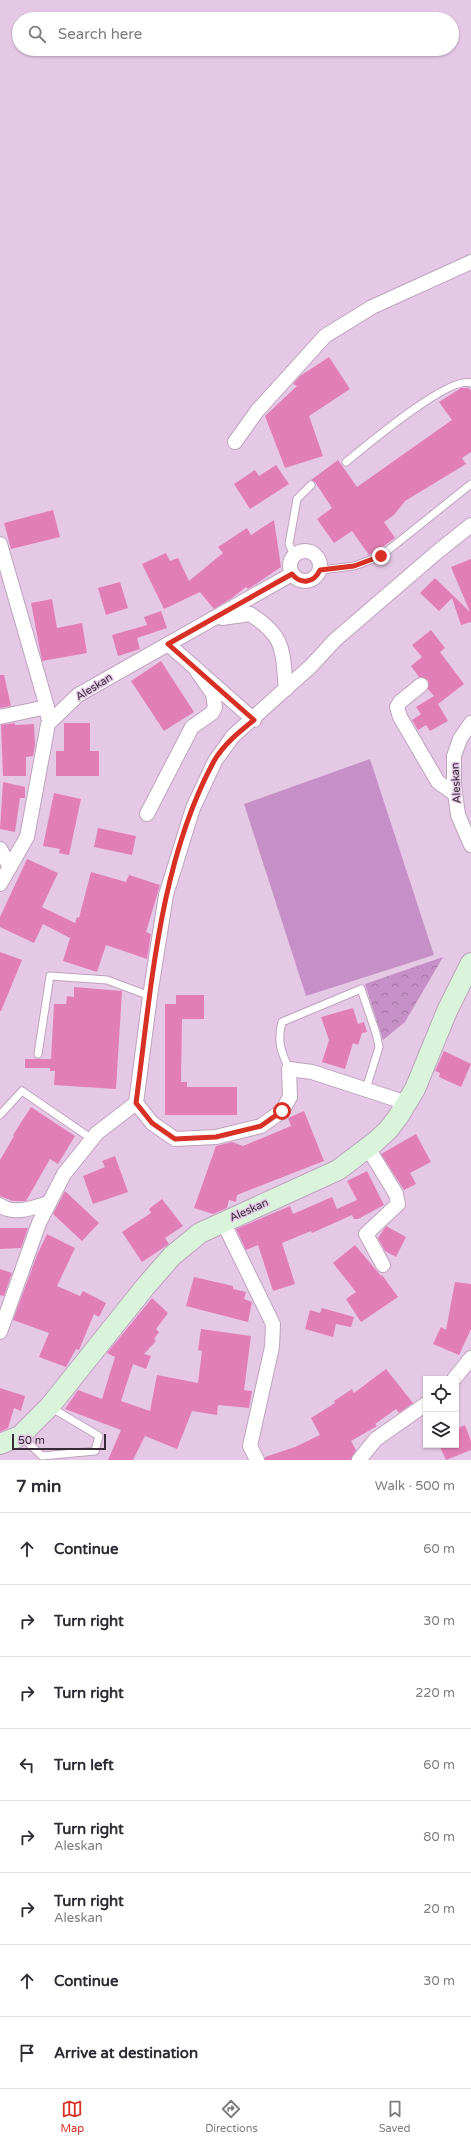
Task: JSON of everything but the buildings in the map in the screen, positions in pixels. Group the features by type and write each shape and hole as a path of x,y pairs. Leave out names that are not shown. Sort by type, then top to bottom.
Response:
{"street":[{"path":"234,442 257,410 325,336 372,307 471,262"},
{"path":"0,1332 39,1223 64,1174 97,1133 136,1103 150,996 166,895 193,808 215,760 233,736 254,720 340,635 436,553 471,526"},
{"path":"0,544 47,707 48,724 27,837 0,884"},
{"path":"303,550 313,552 320,560 320,570 315,578 305,582 296,578 292,574 290,564 294,555 303,550"},
{"name":"Aleskan","path":"48,724 78,694 292,574"},
{"path":"211,620 250,614 274,632 280,642 286,689"},
{"path":"168,644 254,720"},
{"path":"147,814 192,727 212,713 215,708 214,694 197,671"},
{"path":"421,685 400,702 397,707 400,717 438,782 455,794"},
{"path":"0,717 47,707"},
{"name":"Aleskan","path":"471,723 460,739 454,756 455,794 458,815 471,845"},
{"path":"0,849 10,867"},
{"name":"Aleskan","path":"0,1444 20,1436 50,1406 119,1318 172,1256 200,1233 338,1170 368,1148 388,1130 407,1103 471,963"},
{"path":"136,1103 152,1123 175,1139 216,1137 261,1126 282,1111 290,1097 289,1069 312,1072 407,1103"},
{"path":"368,1148 396,1194 398,1204 366,1234 383,1265"},
{"path":"0,1205 5,1209 25,1210 49,1203"},
{"path":"223,1222 273,1324 272,1347 250,1446 257,1460"},
{"path":"456,1376 471,1358"},
{"path":"359,1460 376,1439 423,1406"}],"lane":[{"path":"346,462 406,414 455,384 471,383"},
{"path":"320,570 354,566 381,556 471,484"},
{"path":"294,555 289,544 297,499 311,486"},
{"path":"38,1054 50,976 107,980 150,996"},
{"path":"289,1069 282,1054 278,1035 282,1022 361,989 376,1033 379,1047 366,1089"},
{"path":"0,1115 22,1091 92,1139"},
{"path":"20,1436 42,1456 95,1451 99,1436 50,1406"}],"green space":[{"path":"370,759 434,955 306,996 244,804"},
{"path":"443,957 405,1022 383,1040 365,984"}],"route":[{"path":"282,1111 261,1126 216,1137 175,1139 152,1123 136,1103 150,996 166,895 179,851 193,808 215,760 233,736 254,720 168,644 292,574 296,578 305,582 310,581 318,575 320,570 354,566 381,556"}]}
